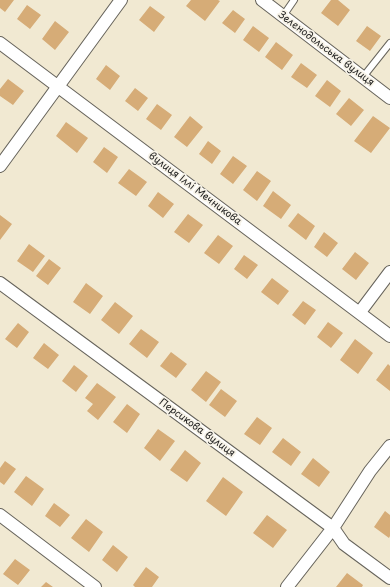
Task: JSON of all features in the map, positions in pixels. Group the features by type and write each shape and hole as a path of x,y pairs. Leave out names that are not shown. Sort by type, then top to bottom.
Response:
{"street":[{"path":"0,166 121,0"},
{"name":"Зеленодольська вулиця","path":"262,0 390,98"},
{"name":"вулиця Іллі Мечникова","path":"0,43 390,336"},
{"path":"360,312 390,272"},
{"name":"Персикова вулиця","path":"0,283 333,528 344,544 390,578"},
{"path":"287,587 333,528 370,471 390,446"},
{"path":"0,515 95,587"}],"lane":[{"path":"283,16 294,0"},
{"path":"364,77 390,42"}],"building":[{"path":"0,0 14,0 5,12 0,8"},
{"path":"191,0 220,1 205,21 186,6"},
{"path":"331,0 338,0 350,10 338,26 321,13"},
{"path":"27,5 41,15 30,29 17,19"},
{"path":"150,6 165,17 154,32 139,20"},
{"path":"233,10 245,19 235,33 222,23"},
{"path":"55,21 69,32 55,50 42,39"},
{"path":"253,26 269,38 259,52 243,40"},
{"path":"367,26 381,36 370,51 356,41"},
{"path":"276,42 293,55 282,70 265,57"},
{"path":"301,63 317,75 307,88 291,77"},
{"path":"106,65 120,76 110,90 96,79"},
{"path":"8,79 24,91 13,105 0,96 0,89"},
{"path":"327,80 341,91 330,107 315,96"},
{"path":"135,88 148,98 138,111 125,101"},
{"path":"349,98 364,110 351,126 336,114"},
{"path":"157,104 172,115 161,130 146,119"},
{"path":"190,116 203,127 187,147 174,137"},
{"path":"373,116 390,128 371,153 354,141"},
{"path":"66,122 88,138 77,153 56,136"},
{"path":"208,141 221,151 212,164 199,154"},
{"path":"104,147 118,157 107,173 93,162"},
{"path":"233,156 247,166 233,184 220,174"},
{"path":"129,169 147,182 136,196 118,183"},
{"path":"257,171 271,181 257,201 243,190"},
{"path":"273,191 291,205 281,219 263,206"},
{"path":"158,192 174,204 163,218 148,206"},
{"path":"298,213 315,226 306,240 288,226"},
{"path":"188,214 203,225 189,243 174,232"},
{"path":"0,215 12,224 0,240"},
{"path":"324,232 338,243 327,257 314,247"},
{"path":"218,235 233,246 219,264 204,253"},
{"path":"29,244 45,256 33,272 17,261"},
{"path":"355,252 369,263 356,280 342,269"},
{"path":"244,255 258,265 247,279 234,269"},
{"path":"49,259 61,268 48,285 36,276"},
{"path":"272,278 289,291 278,305 261,292"},
{"path":"86,283 103,296 90,314 73,302"},
{"path":"303,301 316,310 305,325 292,315"},
{"path":"115,302 133,316 119,334 101,320"},
{"path":"328,322 343,333 331,348 317,337"},
{"path":"18,323 29,332 17,348 5,339"},
{"path":"141,329 159,342 147,358 129,344"},
{"path":"355,339 373,353 358,374 340,360"},
{"path":"44,343 59,355 48,369 33,358"},
{"path":"171,352 187,364 176,378 160,366"},
{"path":"388,364 390,366 390,391 376,380"},
{"path":"74,365 88,376 76,392 62,381"},
{"path":"206,371 221,382 206,402 191,390"},
{"path":"97,383 116,397 98,420 87,411 93,404 85,398"},
{"path":"221,389 237,401 225,417 209,405"},
{"path":"127,404 140,414 127,433 113,422"},
{"path":"257,417 272,428 260,445 244,434"},
{"path":"158,429 175,441 160,461 144,448"},
{"path":"283,438 301,452 291,466 272,452"},
{"path":"185,450 201,463 187,482 170,470"},
{"path":"313,458 330,472 319,487 301,474"},
{"path":"5,461 16,469 4,485 0,482 0,468"},
{"path":"26,476 44,489 32,506 14,492"},
{"path":"223,477 243,492 226,516 206,501"},
{"path":"54,503 70,515 60,527 45,516"},
{"path":"385,511 390,515 389,538 374,527"},
{"path":"267,515 287,530 273,548 253,533"},
{"path":"86,519 103,532 89,552 71,538"},
{"path":"113,545 128,557 117,572 102,560"},
{"path":"15,559 30,570 18,585 3,574"},
{"path":"146,567 159,577 152,587 135,587 133,585"},
{"path":"347,573 363,585 362,587 336,587"},
{"path":"46,582 53,587 41,587"}]}
